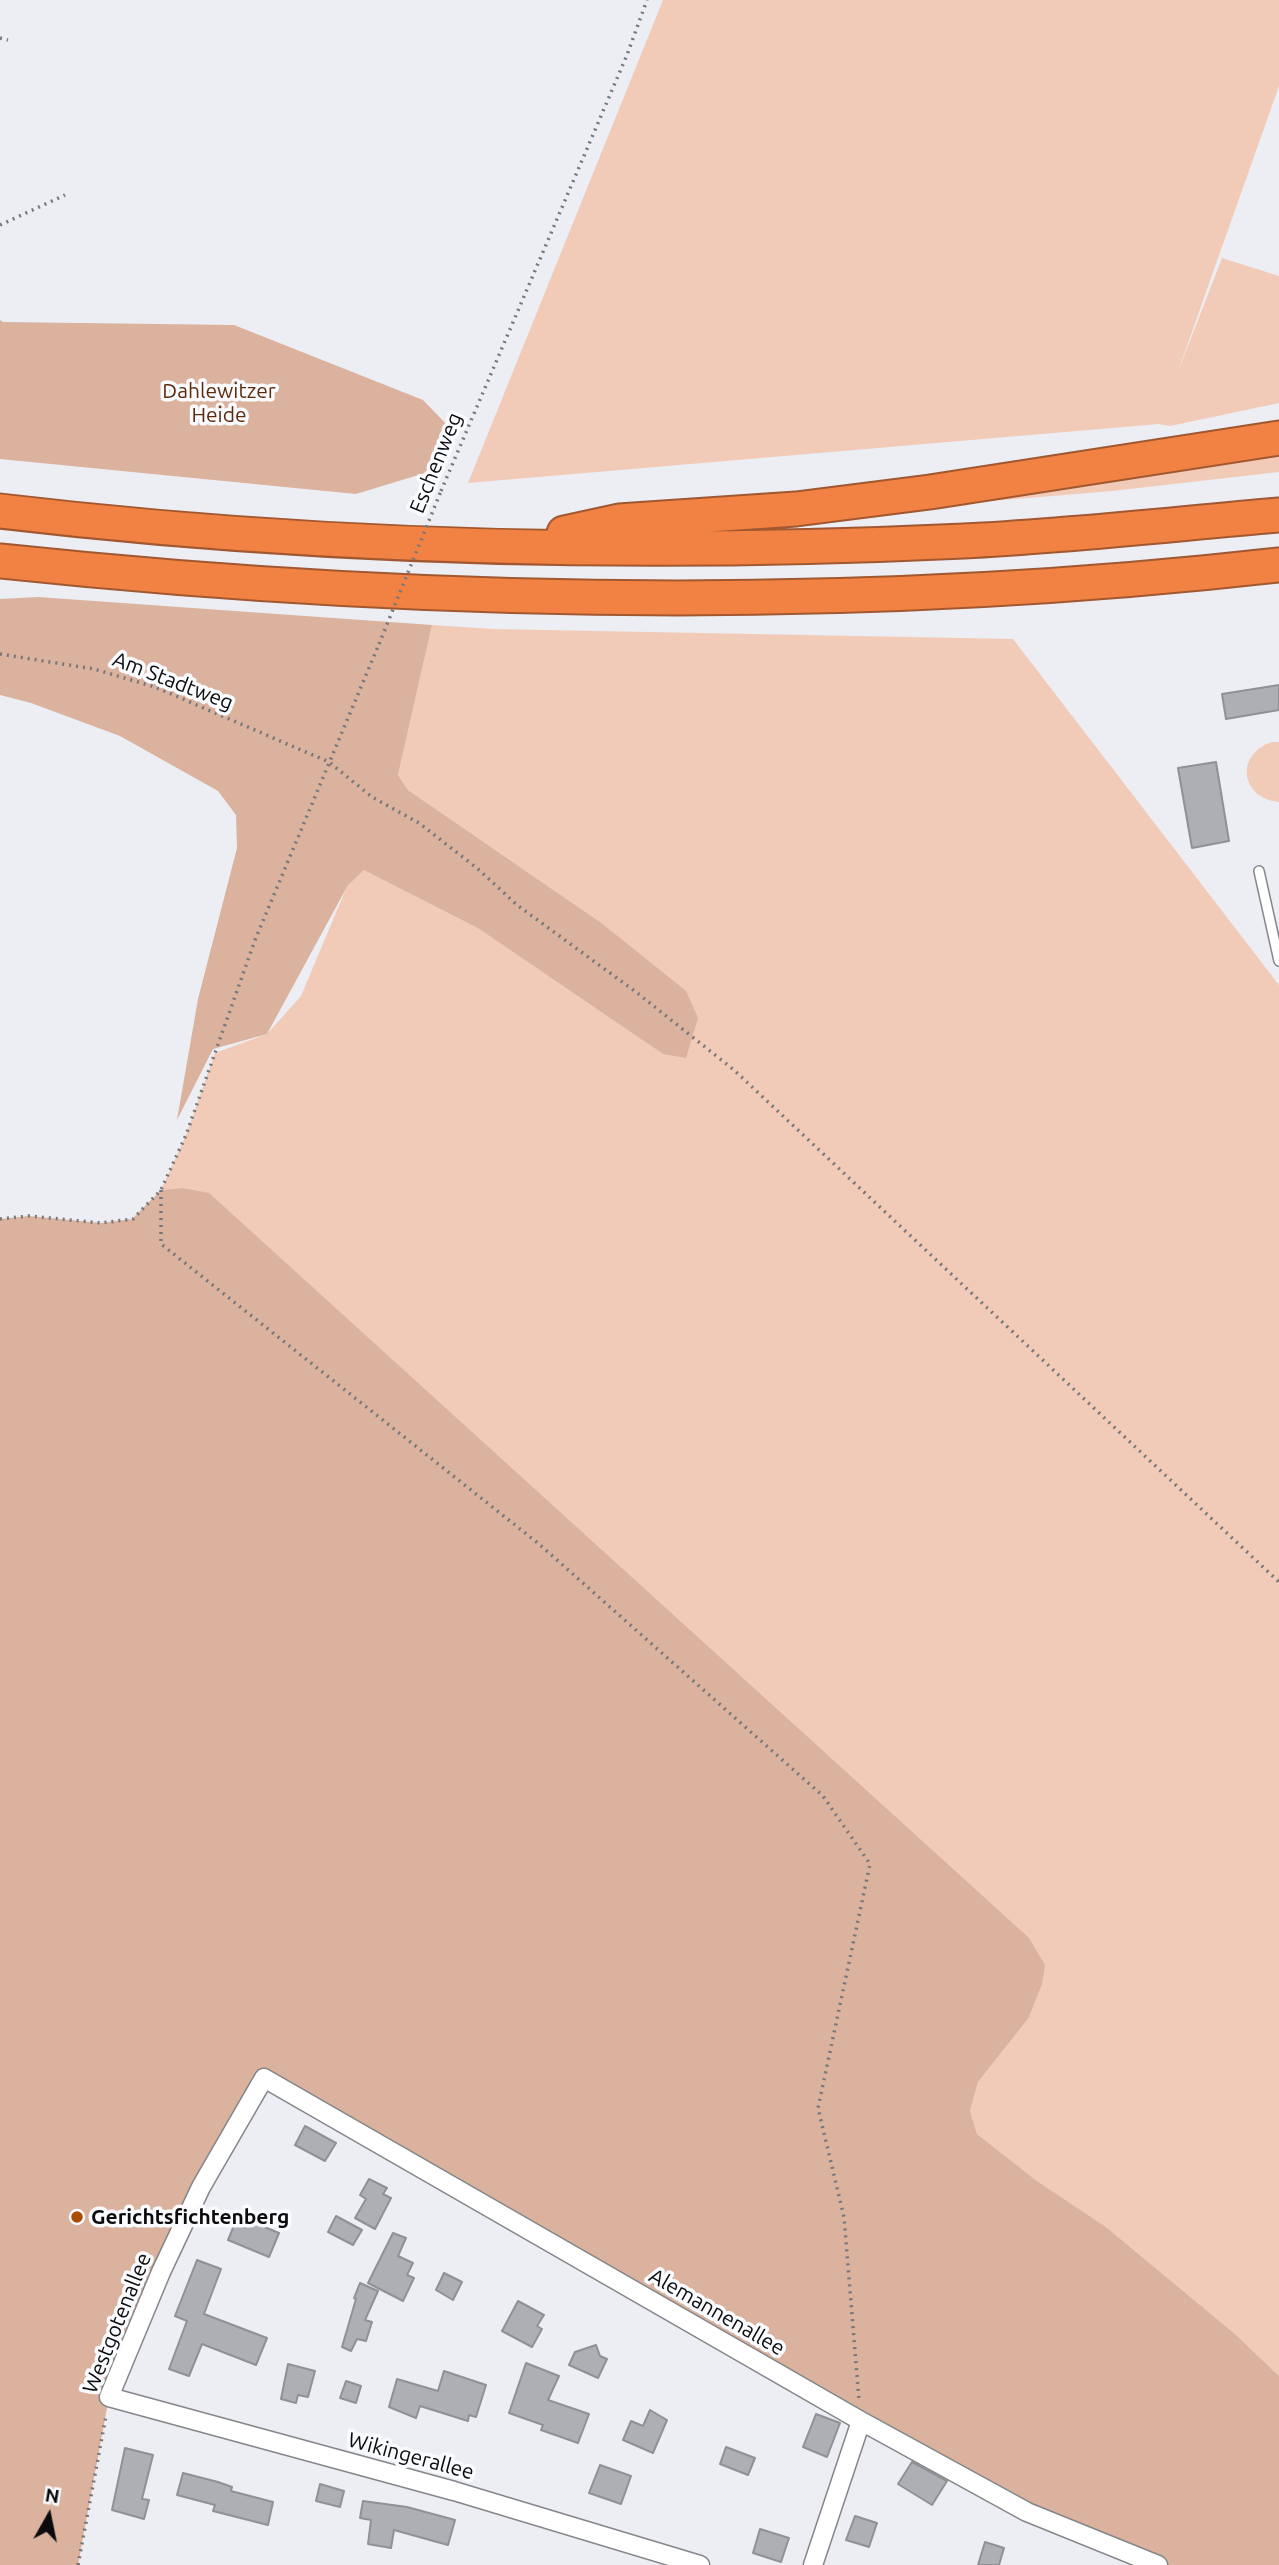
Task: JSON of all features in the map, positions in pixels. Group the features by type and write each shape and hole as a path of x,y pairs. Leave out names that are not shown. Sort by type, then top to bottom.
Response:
{"highway":[{"path":"496,547 619,521 796,509 930,492 1279,438"},
{"path":"0,511 330,540 496,547 811,547 969,541 1279,515"},
{"path":"0,561 180,579 374,592 638,598 778,597 954,591 1111,581 1279,565"}],"street":[{"name":"Alemannenallee","path":"264,2078 861,2421 1027,2512 1158,2565"},
{"name":"Westgotenallee","path":"109,2397 161,2272 201,2187 264,2078"},
{"name":"Wikingerallee","path":"109,2397 454,2491 700,2565"},
{"path":"813,2565 861,2421"}],"lane":[{"path":"1259,871 1279,961"}],"path":[{"name":"Eschenweg","path":"162,1190 186,1135 255,940 647,0"},
{"path":"0,38 8,40"},
{"path":"0,225 65,195"},
{"name":"Am Stadtweg","path":"0,654 47,660 133,679 329,762 345,778 372,797 418,823 478,869 517,905 636,992 734,1070 1279,1582"},
{"path":"0,1219 29,1216 101,1223 132,1219 162,1190"},
{"path":"162,1190 161,1244 539,1544 823,1796 870,1864 818,2108 844,2217 861,2421"},
{"name":"Westgotenallee","path":"78,2565 109,2397"}],"shaded area":[{"path":"663,0 1279,0 1279,86 1177,374 1222,258 1279,276 1279,403 1170,426 1159,424 468,483"},
{"path":"1279,454 1279,472 1112,491 933,506"},
{"path":"432,625 493,629 1013,639 1279,985 1279,2376 1235,2334 1106,2227 1037,2181 977,2134 970,2111 978,2082 1028,2019 182,1188 161,1190 186,1135 215,1053 267,1034 301,996 348,884 364,870 380,870 478,927 663,1054 600,922 408,790 398,775"},
{"path":"1272,742 1279,742 1279,802 1256,793 1247,775 1252,756"}],"green space":[{"name":"Dahlewitzer Heide","path":"0,320 234,325 423,400 451,429 425,473 356,494 0,459"},
{"path":"38,597 432,625 398,775 408,790 600,922 686,991 698,1018 686,1058 663,1054 478,928 364,870 348,885 267,1034 213,1049 177,1120 198,999 237,848 236,815 218,791 120,736 31,703 0,695 0,599"},
{"path":"182,1188 209,1193 1029,1938 1045,1965 1042,1984 1028,2019 978,2082 970,2111 977,2134 1037,2181 1106,2227 1235,2334 1279,2376 1279,2565 1158,2565 1027,2512 264,2078 201,2187 109,2397 78,2565 0,2565 0,1219 29,1216 101,1223 132,1219 161,1190"}],"building":[{"path":"1279,685 1279,710 1226,719 1222,694"},
{"path":"1216,762 1229,841 1192,848 1178,768"},
{"path":"305,2126 336,2143 325,2161 295,2145"},
{"path":"369,2179 387,2188 383,2194 391,2198 375,2229 355,2218 366,2199 360,2195"},
{"path":"238,2216 279,2233 269,2257 228,2240"},
{"path":"336,2216 362,2230 353,2245 328,2232"},
{"path":"393,2233 406,2238 398,2256 413,2263 407,2275 414,2278 403,2301 368,2283"},
{"path":"197,2260 221,2269 204,2314 267,2338 256,2365 202,2344 189,2376 169,2369 187,2321 175,2316"},
{"path":"444,2273 462,2282 453,2300 436,2290"},
{"path":"360,2283 378,2291 365,2320 372,2322 366,2341 357,2339 351,2351 342,2347"},
{"path":"518,2301 544,2315 537,2326 542,2329 532,2347 502,2331"},
{"path":"596,2345 600,2356 607,2359 598,2378 569,2365 575,2352"},
{"path":"526,2363 559,2376 548,2400 589,2414 578,2443 541,2430 543,2425 509,2413"},
{"path":"288,2364 315,2371 308,2397 298,2395 296,2403 281,2399"},
{"path":"444,2371 486,2385 476,2417 469,2415 468,2421 420,2406 416,2418 389,2407 397,2379 438,2391"},
{"path":"346,2381 361,2386 356,2403 340,2398"},
{"path":"650,2410 667,2420 653,2453 623,2440 631,2421 643,2426"},
{"path":"816,2414 840,2423 827,2457 803,2447"},
{"path":"726,2447 755,2458 748,2475 720,2464"},
{"path":"125,2448 153,2455 142,2499 149,2500 144,2519 112,2510"},
{"path":"912,2462 947,2481 932,2505 898,2484"},
{"path":"600,2465 631,2476 621,2504 589,2493"},
{"path":"183,2473 232,2487 231,2491 273,2502 268,2525 213,2511 215,2505 177,2495"},
{"path":"320,2484 344,2491 340,2507 316,2501"},
{"path":"363,2501 407,2507 455,2520 448,2545 394,2530 391,2548 368,2544 371,2520 360,2518"},
{"path":"855,2516 877,2523 869,2547 846,2540"},
{"path":"760,2529 789,2538 781,2562 753,2553"},
{"path":"985,2542 1004,2548 999,2565 978,2565"}],"place":[{"name":"Gerichtsfichtenberg","path":"77,2217"}]}
